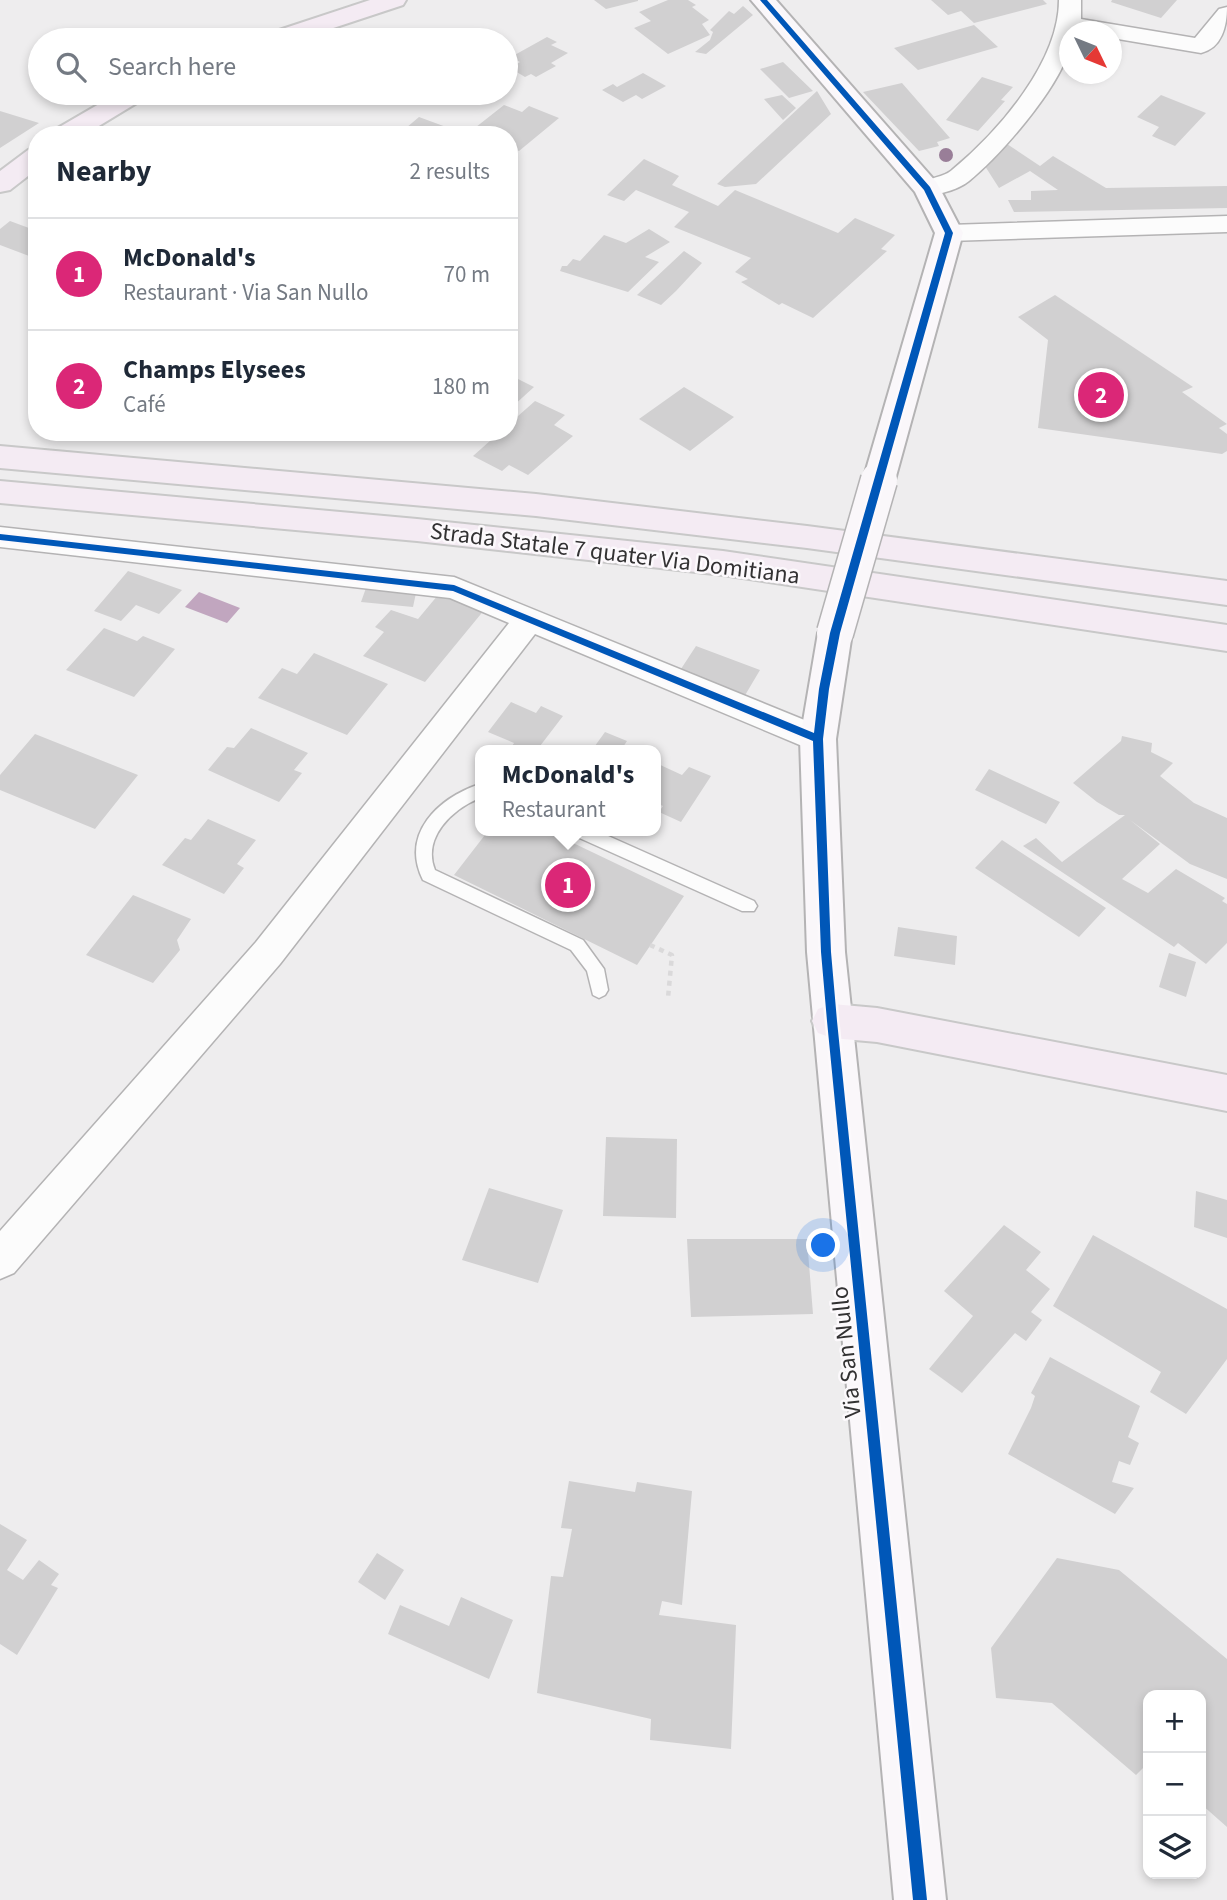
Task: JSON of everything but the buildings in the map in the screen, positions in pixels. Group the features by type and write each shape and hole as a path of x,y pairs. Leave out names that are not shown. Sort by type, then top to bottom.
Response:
{"highway":[{"path":"309,28 394,0"},
{"path":"80,126 116,105"},
{"path":"0,184 28,163"},
{"name":"Strada Statale 7 quater Via Domitiana","path":"4,456 536,505 1227,593"},
{"name":"Strada Statale 7 quater Via Domitiana","path":"0,492 417,530 723,563 1227,638"},
{"path":"832,1021 877,1025 1227,1093"}],"street":[{"path":"763,0 927,189 948,233 1227,224"},
{"path":"1070,0 1070,21"},
{"path":"1122,33 1200,46 1227,15"},
{"path":"927,189 959,177 1005,130 1045,80 1059,49"},
{"name":"Via San Nullo","path":"920,1900 826,953 818,739 835,633 948,233"},
{"path":"0,537 454,588 818,739"},
{"path":"0,1260 268,953 530,618"}],"lane":[{"path":"475,793 462,797 439,818 423,842 421,863 429,875 577,944 595,969 599,990"},
{"path":"592,836 748,906"}],"path":[{"path":"650,945 673,956 668,998"}],"shaded area":[{"path":"199,592 240,608 227,623 185,607"}],"cycle path":[{"path":"763,0 927,189 949,233 835,633 818,739 826,952 832,1021 920,1900"},
{"path":"0,537 454,588 818,739"}],"place":[{"name":"Champs Elysees","path":"1101,395"},
{"name":"McDonald's","path":"568,885"}]}
